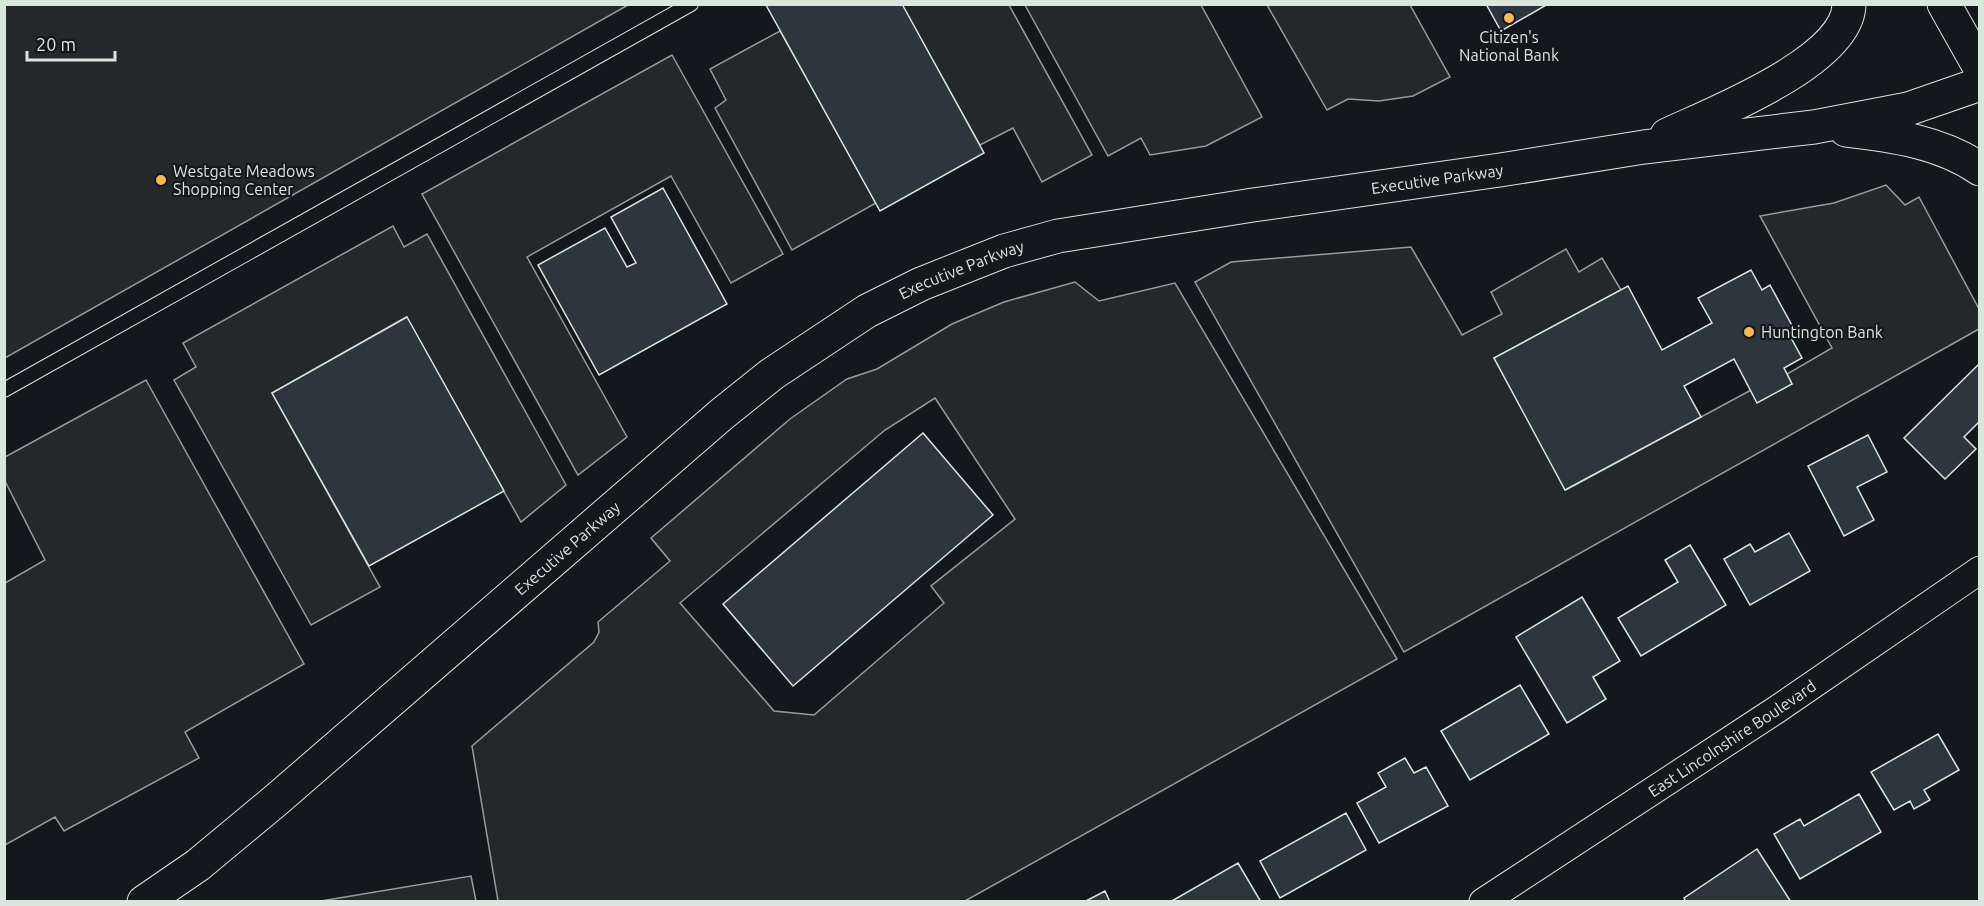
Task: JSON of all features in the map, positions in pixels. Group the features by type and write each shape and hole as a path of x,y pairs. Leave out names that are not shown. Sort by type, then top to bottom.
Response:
{"street":[{"path":"1644,147 1773,84 1809,62 1837,37 1849,10 1849,4"},
{"path":"1944,4 1980,68"},
{"name":"Executive Parkway","path":"144,902 198,865 275,801 722,414 772,374 867,311 921,284 1004,251 1059,236 1644,147 1814,127 1908,109 1980,84"},
{"path":"1814,127 1893,136 1963,157 1980,168"},
{"name":"East Lincolnshire Boulevard","path":"1483,902 1776,710 1980,570"}],"lane":[{"path":"4,390 691,4"}],"shaded area":[{"name":"Westgate Meadows Shopping Center","path":"5,4 628,4 628,5 5,358"},
{"path":"902,5 1009,5 1092,155 1042,182 1013,128 980,145"},
{"path":"1025,5 1201,5 1262,117 1206,146 1150,155 1141,138 1108,156"},
{"path":"1267,5 1410,5 1450,77 1413,96 1379,101 1348,99 1327,110"},
{"path":"780,31 876,203 792,250 715,108 726,100 710,69"},
{"path":"672,55 783,254 731,283 671,176 527,257 627,437 578,475 422,194"},
{"path":"1886,185 1905,205 1919,197 1979,309 1979,329 1404,652 1195,282 1231,262 1411,247 1462,335 1502,314 1491,292 1566,249 1579,272 1602,258 1621,290 1494,358 1566,490 1751,390 1792,384 1787,374 1832,348 1760,216 1834,203"},
{"path":"393,226 404,247 427,234 566,485 521,522 406,317 272,393 380,587 311,625 174,380 196,367 183,343"},
{"path":"1075,282 1099,301 1175,283 1397,659 965,901 498,901 472,746 594,642 599,632 598,622 670,561 651,538 790,419 847,379 877,369 952,324 1004,302","holes":["935,398 1015,519 931,586 944,603 814,715 774,711 680,603 885,430"]},
{"path":"146,380 304,664 185,732 199,758 64,831 55,817 5,845 5,583 45,560 5,481 5,457"},
{"path":"471,876 476,901 321,901"}],"building":[{"path":"902,4 984,153 880,211 766,5"},
{"name":"Citizen's National Bank","path":"1486,4 1548,4 1501,31"},
{"path":"663,188 727,304 599,375 538,265 605,228 627,267 636,263 611,217"},
{"path":"1751,270 1762,290 1770,285 1795,331 1789,334 1802,358 1784,368 1792,384 1757,403 1734,359 1684,386 1701,417 1565,490 1494,358 1628,286 1662,350 1712,323 1698,298"},
{"path":"407,317 504,491 369,566 272,393"},
{"path":"1980,363 1980,421 1964,437 1976,449 1945,479 1904,438"},
{"path":"923,433 993,515 793,686 723,604"},
{"path":"1868,435 1887,472 1857,487 1874,520 1844,536 1808,466"},
{"path":"1789,533 1810,571 1750,605 1724,559 1750,544 1755,552"},
{"path":"1690,545 1726,605 1641,656 1618,618 1678,582 1665,560"},
{"path":"1582,597 1620,661 1593,677 1606,699 1567,723 1516,637"},
{"path":"1520,685 1549,734 1470,780 1441,731"},
{"path":"1938,734 1959,770 1924,790 1930,800 1914,809 1910,801 1894,810 1871,772"},
{"path":"1405,758 1414,773 1426,767 1448,806 1379,843 1357,803 1386,787 1378,773"},
{"path":"1859,794 1881,832 1800,879 1774,834 1800,819 1804,826"},
{"path":"1346,813 1366,850 1280,898 1260,861"},
{"path":"1757,849 1791,902 1686,902 1684,898"},
{"path":"1238,863 1261,902 1170,902"},
{"path":"1105,891 1110,902 1084,902"}],"place":[{"name":"Citizen's National Bank","path":"1509,18"},
{"name":"Westgate Meadows Shopping Center","path":"161,180"},
{"name":"Huntington Bank","path":"1749,332"}]}
